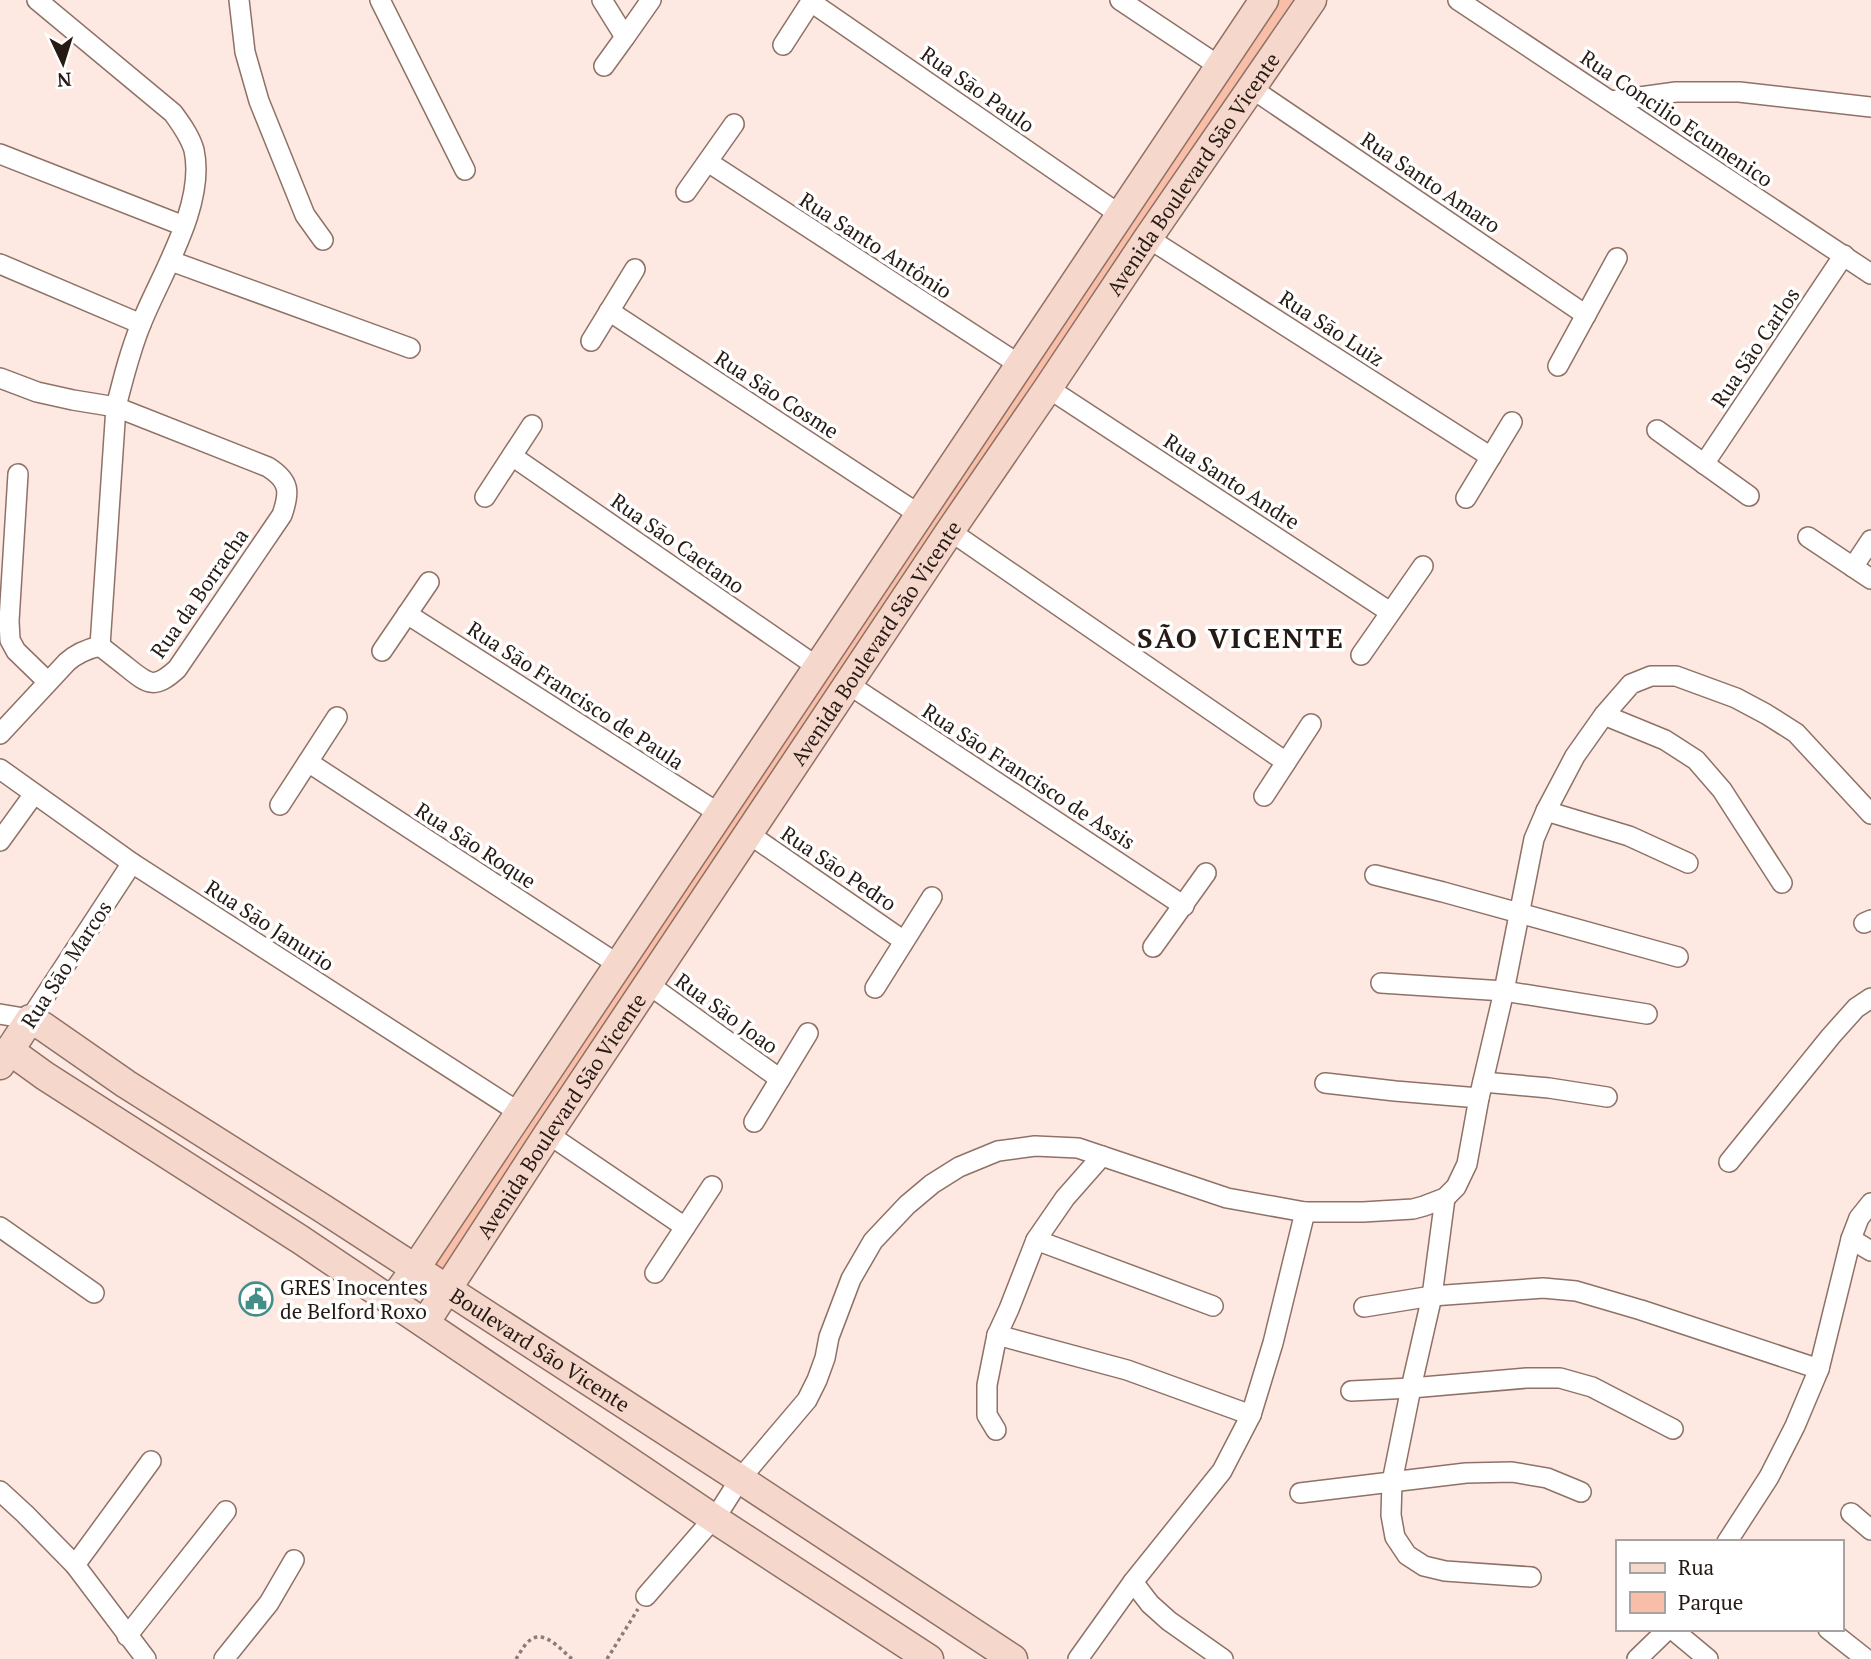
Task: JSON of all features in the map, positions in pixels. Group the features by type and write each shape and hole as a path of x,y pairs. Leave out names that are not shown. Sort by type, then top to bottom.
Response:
{"street":[{"path":"0,734 77,654 100,646 116,407 125,368 141,324 171,261 184,226 196,169 186,130 173,113 37,0"},
{"path":"239,0 246,52 259,101 305,215 323,240"},
{"path":"380,0 465,170"},
{"path":"602,0 625,37"},
{"path":"604,66 651,0"},
{"path":"1120,0 1219,66"},
{"name":"Avenida Boulevard São Vicente","path":"392,1301 1264,0"},
{"name":"Avenida Boulevard São Vicente","path":"425,1323 950,531 1312,0"},
{"name":"Rua Concilio Ecumenico","path":"1458,0 1871,274"},
{"path":"783,45 812,1"},
{"name":"Rua Sāo Paulo","path":"812,1 1119,214"},
{"name":"Rua Santo Amaro","path":"1251,88 1586,315"},
{"path":"1611,101 1676,92 1739,92 1871,107"},
{"path":"686,192 734,124"},
{"path":"0,154 184,226"},
{"name":"Rua Santo Antônio","path":"708,162 1020,365"},
{"name":"Rua Sāo Luiz","path":"1148,238 1491,457"},
{"name":"Rua São Carlos","path":"1704,464 1844,255"},
{"path":"1558,366 1617,258"},
{"path":"171,261 410,348"},
{"path":"0,264 141,324"},
{"path":"591,341 635,269"},
{"name":"Rua Sāo Cosme","path":"609,311 920,515"},
{"path":"0,378 37,392 116,407"},
{"name":"Rua Santo Andre","path":"1048,388 1390,612"},
{"name":"Rua da Borracha","path":"100,646 145,682 155,683 166,679 177,669 282,515 287,501 287,487 280,475 268,467 116,407"},
{"path":"1466,498 1512,422"},
{"path":"485,497 532,425"},
{"path":"1657,430 1749,496"},
{"name":"Rua Sāo Caetano","path":"512,456 818,668"},
{"path":"18,474 10,640 16,652 48,682"},
{"path":"950,531 1286,762"},
{"path":"1808,537 1871,579"},
{"path":"1853,567 1871,540"},
{"path":"1361,654 1423,566"},
{"path":"382,651 429,582"},
{"name":"Rua Sāo Francisco de Paula","path":"407,614 720,814"},
{"path":"646,1596 719,1512 740,1479 807,1400 825,1358 829,1337 851,1279 873,1241 907,1205 932,1184 959,1167 998,1151 1035,1146 1067,1147 1078,1148 1227,1198 1305,1212 1413,1209 1445,1198 1456,1187 1467,1164 1534,839 1575,756 1604,715 1631,684 1651,676 1676,676 1736,698 1766,714 1796,733 1871,814"},
{"name":"Rua Sāo Francisco de Assis","path":"849,684 1184,906"},
{"path":"1604,715 1665,740 1696,760 1723,790 1782,883"},
{"path":"280,805 337,718"},
{"path":"1264,796 1311,724"},
{"name":"Rua Sāo Roque","path":"308,762 619,965"},
{"name":"Rua Sāo Janurio","path":"0,769 132,863 520,1113"},
{"path":"0,841 34,794"},
{"path":"1546,811 1629,836 1688,863"},
{"name":"Rua Sāo Pedro","path":"749,834 904,941"},
{"name":"Rua Sāo Marcos","path":"4,1058 132,863"},
{"path":"1153,947 1206,873"},
{"path":"1375,875 1678,957"},
{"path":"874,988 932,897"},
{"name":"Rua Sāo Joao","path":"648,984 780,1079"},
{"path":"1381,984 1504,991 1647,1014"},
{"path":"1728,1162 1830,1036 1856,1008 1871,998"},
{"path":"4,1058 1,1015 30,1019"},
{"name":"Boulevard São Vicente","path":"30,1019 1013,1659"},
{"path":"754,1122 808,1032"},
{"name":"Boulevard São Vicente","path":"4,1058 45,1076 301,1240 713,1518 929,1659"},
{"path":"1325,1083 1395,1091 1549,1088 1607,1097"},
{"path":"548,1134 685,1227"},
{"path":"996,1430 987,1415 987,1385 997,1335 1036,1240 1065,1198 1102,1156"},
{"path":"655,1273 712,1186"},
{"path":"1445,1198 1432,1296 1410,1388 1392,1482 1391,1515 1395,1537 1407,1555 1424,1566 1444,1571 1531,1577"},
{"path":"1728,1540 1769,1477 1795,1426 1819,1369 1851,1240 1859,1218 1871,1203"},
{"path":"1078,1659 1133,1582 1222,1471 1251,1415 1273,1343 1305,1212"},
{"path":"0,1227 94,1293"},
{"path":"1036,1240 1213,1306"},
{"path":"1851,1240 1871,1251"},
{"path":"1364,1307 1432,1296 1543,1288 1576,1291 1819,1369"},
{"path":"997,1335 1127,1370 1251,1415"},
{"path":"1351,1391 1560,1378 1592,1387 1674,1429"},
{"path":"75,1565 151,1461"},
{"path":"1300,1493 1466,1473 1512,1472 1547,1478 1581,1492"},
{"path":"0,1491 75,1565 146,1659"},
{"path":"127,1636 226,1511"},
{"path":"1851,1513 1871,1530"},
{"path":"224,1659 270,1603 295,1560"},
{"path":"1133,1582 1150,1604 1169,1621 1223,1659"},
{"path":"1637,1659 1668,1631"},
{"path":"1673,1631 1708,1659"},
{"path":"1831,1631 1866,1659"}],"path":[{"path":"607,1659 646,1596"},
{"path":"516,1659 529,1641 537,1637 546,1638 572,1659"}],"green space":[{"path":"1266,0 1305,0 451,1275 428,1264"}],"place":[{"name":"GRES Inocentes de Belford Roxo","path":"256,1299"}],"district":[{"name":"SÃO VICENTE","path":"1241,637"}]}
